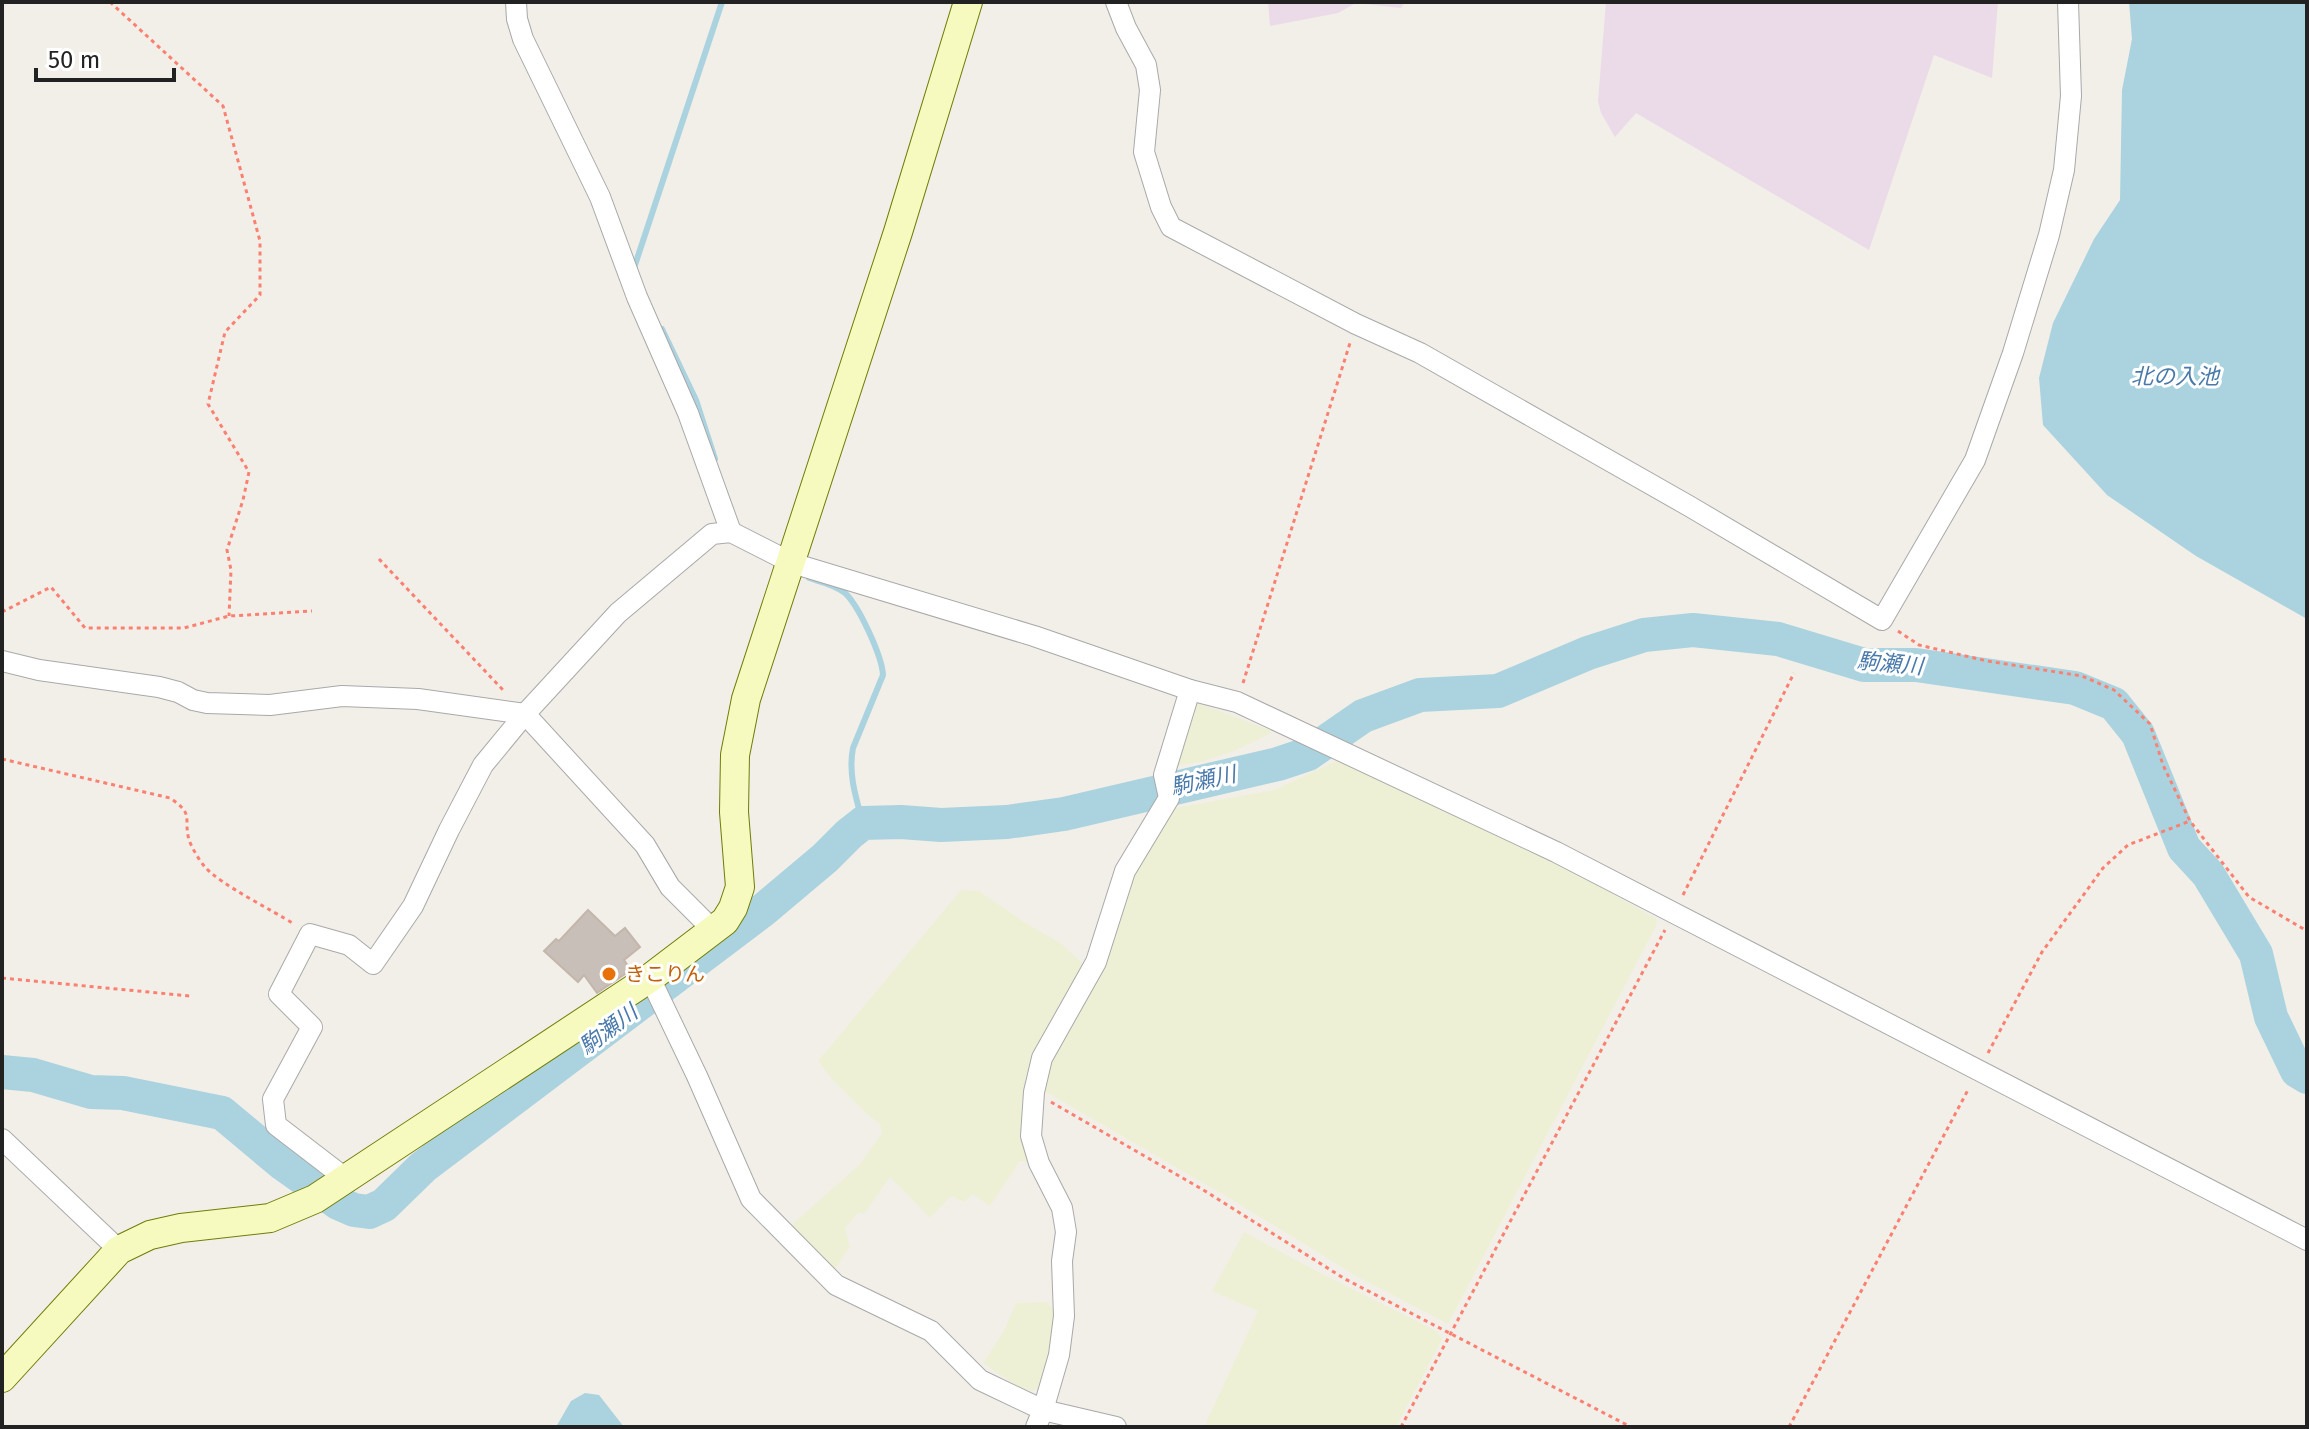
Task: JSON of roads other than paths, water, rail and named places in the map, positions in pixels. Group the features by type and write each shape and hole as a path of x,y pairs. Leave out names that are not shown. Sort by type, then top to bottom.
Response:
{"street":[{"path":"516,2 523,39 600,197 637,297 688,413 731,532"},
{"path":"2,1378 119,1250 150,1235 181,1228 270,1218 332,1187 650,978 725,921 740,887 734,812 735,755 746,699 898,232 968,2"},
{"path":"1116,2 1146,65 1150,90 1144,152 1161,207 1171,227 1356,324 1420,353 1676,498 1882,620 1975,460 2013,353 2049,235 2064,170 2071,96 2068,2"},
{"path":"332,1187 276,1125 273,1099 312,1027 279,994 310,934 349,945 373,964 413,906 483,765 525,714 618,613 712,534 731,532 792,563 1034,636 1190,690 1237,702 1556,852 2307,1240"},
{"path":"2,661 39,670 159,687 207,703 270,705 342,696 418,699 525,714 645,845 670,887 713,930"},
{"path":"1039,1418 1061,1342 1064,1316 1062,1261 1066,1232 1062,1208 1039,1163 1031,1136 1034,1092 1042,1058 1096,962 1125,871 1167,787 1164,775 1190,690"},
{"path":"650,978 751,1199 836,1285 931,1331 980,1380 1039,1418 1116,1427"},
{"path":"2,1139 119,1250"}],"water":[{"name":"北の入池","path":"2129,2 2307,2 2307,619 2196,556 2107,495 2043,425 2039,378 2053,323 2094,239 2120,200 2122,90 2132,39"},
{"path":"585,1393 599,1395 624,1427 556,1427 571,1401"}],"waterway":[{"path":"634,268 722,2"},
{"path":"662,329 696,400 715,459"},
{"path":"809,578 837,588 851,599 869,632 882,667 883,675 853,748 851,767 863,823"},
{"name":"駒瀬川","path":"2,1072 33,1075 91,1092 123,1093 222,1113 283,1164 338,1203 369,1212 384,1205 423,1167 762,911 863,823 941,825 1007,822 1064,814 1278,764 1308,754 1363,716 1420,695 1498,691 1588,653 1644,635 1693,630 1778,639 1864,665 1916,665 2075,688 2114,704 2138,734 2184,848 2208,874 2256,954 2271,1017 2297,1071 2307,1077"}],"place":[{"name":"きこりん","path":"609,974"}]}
